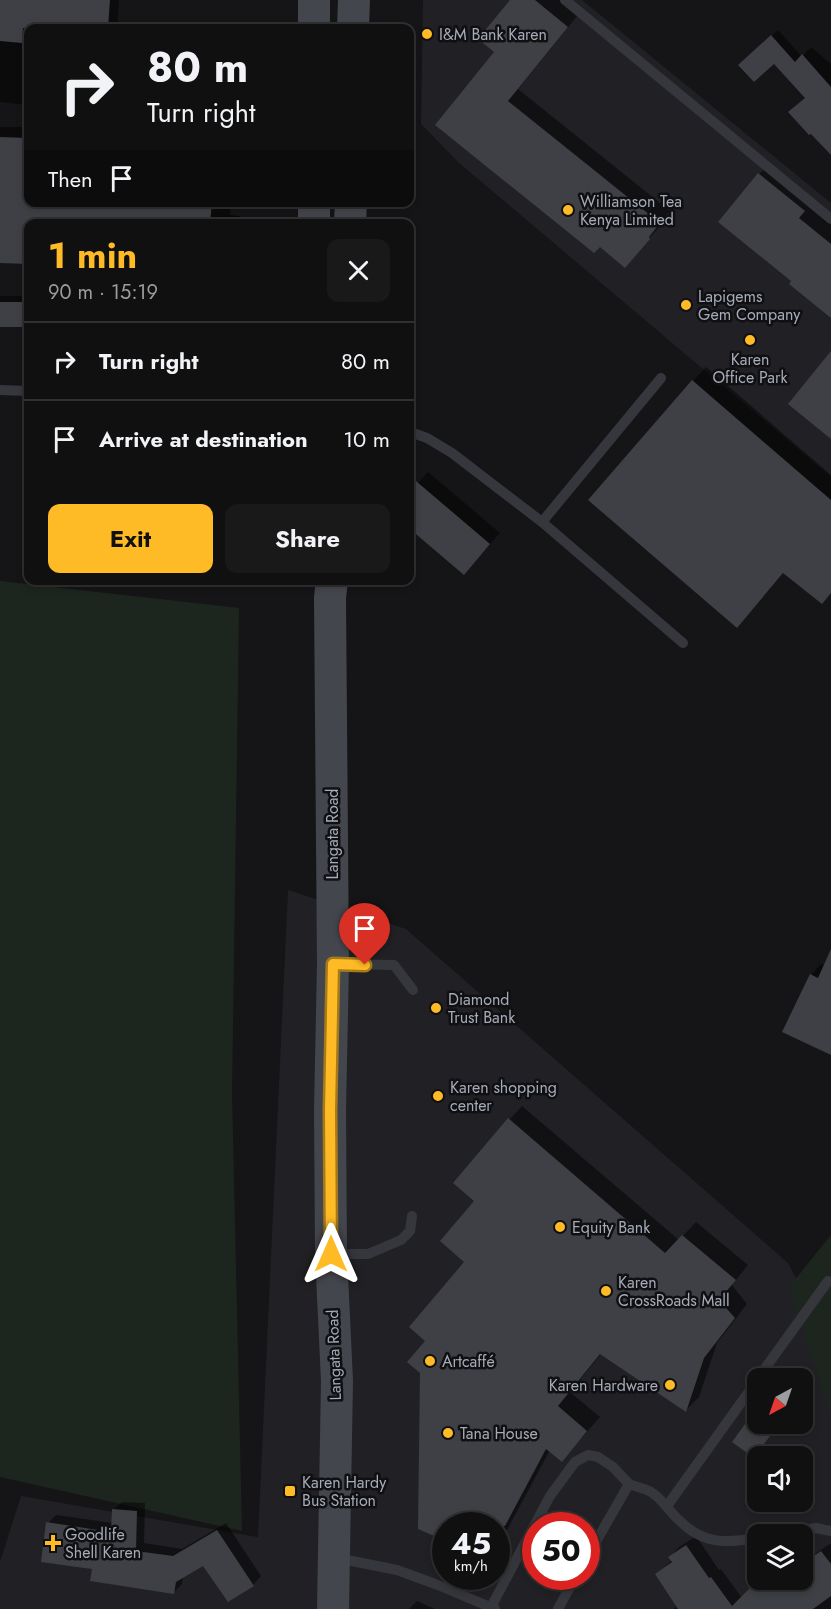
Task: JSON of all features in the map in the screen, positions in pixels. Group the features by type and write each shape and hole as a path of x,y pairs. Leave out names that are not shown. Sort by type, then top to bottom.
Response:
{"main road":[{"path":"314,0 314,24"},
{"path":"353,24 354,0"},
{"name":"Langata Road","path":"330,586 333,964 330,1110 331,1254 337,1382 333,1609"}],"lane":[{"path":"565,0 831,219"},
{"path":"542,522 661,378"},
{"path":"0,390 24,391"},
{"path":"414,433 427,438 452,453 542,522 683,643"},
{"path":"333,964 394,965 413,990"},
{"path":"331,1254 369,1254 401,1240 410,1231 412,1216"},
{"path":"766,1368 828,1281"},
{"path":"667,1506 747,1394"},
{"path":"333,1557 397,1570 493,1608 550,1496 575,1462 588,1455 598,1457 629,1484 648,1490 696,1534 714,1540 731,1542 747,1540"},
{"path":"600,1535 629,1484"},
{"path":"813,1528 831,1532"},
{"path":"558,1609 568,1590"}],"shaded area":[{"name":"Karen Office Park","path":"423,0 582,0 831,203 831,477 459,163 421,124"},
{"path":"0,581 239,608 232,1094 242,1531 0,1477"},
{"name":"Karen shopping center","path":"288,890 406,929 788,1263 805,1296 831,1373 831,1609 0,1609 0,1562 21,1496 258,1537"},
{"path":"831,1235 831,1414 789,1287"}],"building":[{"path":"0,0 110,0 108,24 24,24 22,43 0,41"},
{"path":"510,0 535,0 568,27 508,101 660,223 649,237 650,239 625,268 600,247 594,253 435,125 494,52 478,39"},
{"path":"771,35 795,62 802,54 831,87 831,155 788,112 805,98 774,64 754,82 738,65"},
{"path":"0,137 24,138 24,207 212,207 210,219 24,219 24,264 0,263"},
{"path":"758,173 805,211 799,218 831,244 831,318 789,284 791,281 718,222"},
{"path":"0,302 24,302 24,327 0,327"},
{"path":"831,351 831,439 788,404"},
{"path":"692,380 831,500 831,593 822,604 783,573 737,628 588,500"},
{"path":"414,479 490,544 464,575 414,532"},
{"path":"831,949 831,1055 782,1032 810,974 818,978"},
{"name":"Karen CrossRoads Mall","path":"508,1118 665,1253 682,1235 736,1280 719,1300 735,1318 704,1358 686,1412 600,1354 558,1406 587,1431 562,1462 546,1449 510,1517 510,1512 432,1512 432,1535 418,1529 420,1373 407,1362 425,1341 409,1327 464,1262 440,1241 474,1201 453,1183"},
{"path":"745,1424 747,1424 747,1434 772,1434 763,1446 747,1446 747,1453 732,1442"},
{"path":"112,1509 137,1511 136,1551 173,1556 217,1530 254,1586 228,1602 203,1566 176,1582 174,1594 90,1581 92,1569 41,1562 46,1522 111,1532"},
{"path":"686,1545 732,1606 748,1590 813,1590 813,1556 821,1551 831,1564 831,1596 813,1609 678,1609 655,1574 672,1562 668,1557"}],"place":[{"name":"I&M Bank Karen","path":"427,34"},
{"name":"Williamson Tea Kenya Limited","path":"568,210"},
{"name":"Lapigems Gem Company","path":"686,305"},
{"name":"Karen Office Park","path":"750,340"},
{"name":"Diamond Trust Bank","path":"436,1008"},
{"name":"Karen shopping center","path":"438,1096"},
{"name":"Equity Bank","path":"560,1227"},
{"name":"Karen CrossRoads Mall","path":"606,1291"},
{"name":"Artcaffé","path":"430,1361"},
{"name":"Karen Hardware","path":"670,1385"},
{"name":"Tana House","path":"448,1433"},
{"name":"Karen Hardy Bus Station","path":"290,1491"},
{"name":"Goodlife Shell Karen","path":"53,1543"}],"route":[{"path":"331,1254 330,1110 333,964 365,965"}]}
